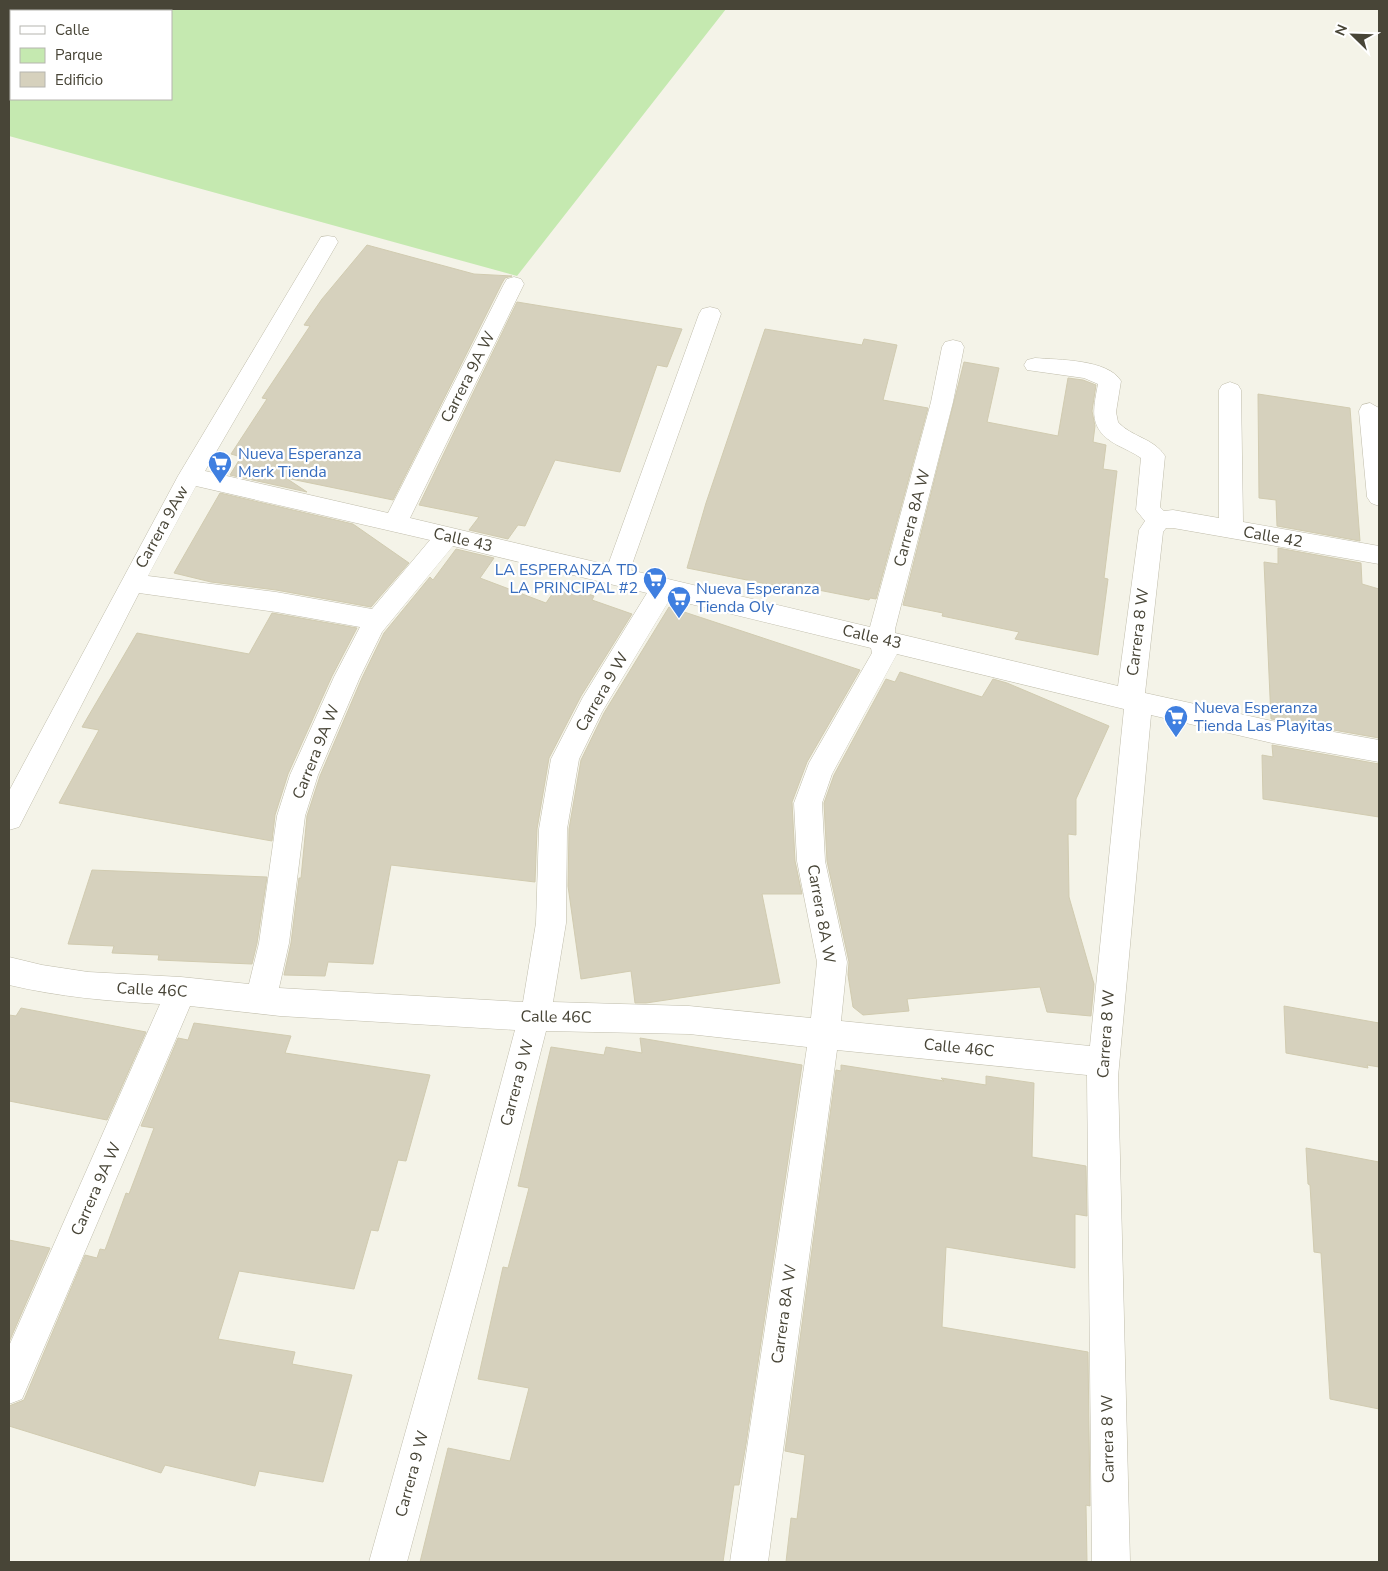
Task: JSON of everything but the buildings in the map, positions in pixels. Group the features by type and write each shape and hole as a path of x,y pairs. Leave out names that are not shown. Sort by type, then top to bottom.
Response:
{"street":[{"name":"Carrera 9Aw","path":"9,818 190,476 328,242"},
{"name":"Carrera 9A W","path":"395,523 514,284"},
{"path":"616,576 710,314"},
{"name":"Carrera 8A W","path":"749,1562 824,1034 832,962 811,861 808,803 819,771 834,741 854,712 885,654 882,629 942,402 953,347"},
{"path":"1035,365 1090,372 1103,376 1110,381 1104,418 1109,428 1119,436 1149,450 1154,456 1148,510 1163,520"},
{"path":"1230,390 1230,529"},
{"path":"1370,411 1379,497"},
{"name":"Calle 43","path":"190,476 395,523 1134,701 1272,732 1379,751"},
{"name":"Calle 42","path":"1163,520 1230,529 1379,555"},
{"name":"Carrera 8 W","path":"1110,1562 1103,1062 1138,712 1131,689 1151,530 1154,524 1163,520"},
{"name":"Carrera 9A W","path":"261,1000 274,943 291,816 304,775 347,677 377,620 448,536"},
{"path":"132,583 276,602 377,620"},
{"name":"Carrera 9 W","path":"388,1562 539,1000 551,923 553,829 565,759 592,705 663,588"},
{"name":"Calle 46C","path":"9,971 42,979 88,986 181,992 261,1000 534,1016 689,1020 1103,1062"},
{"name":"Carrera 9A W","path":"9,1386 181,992"}],"green space":[{"path":"9,9 726,9 517,276 9,136"}],"place":[{"name":"Nueva Esperanza Merk Tienda","path":"220,484"},
{"name":"LA ESPERANZA TD LA PRINCIPAL #2","path":"655,600"},
{"name":"Nueva Esperanza Tienda Oly","path":"679,619"},
{"name":"Nueva Esperanza Tienda Las Playitas","path":"1176,738"}]}
